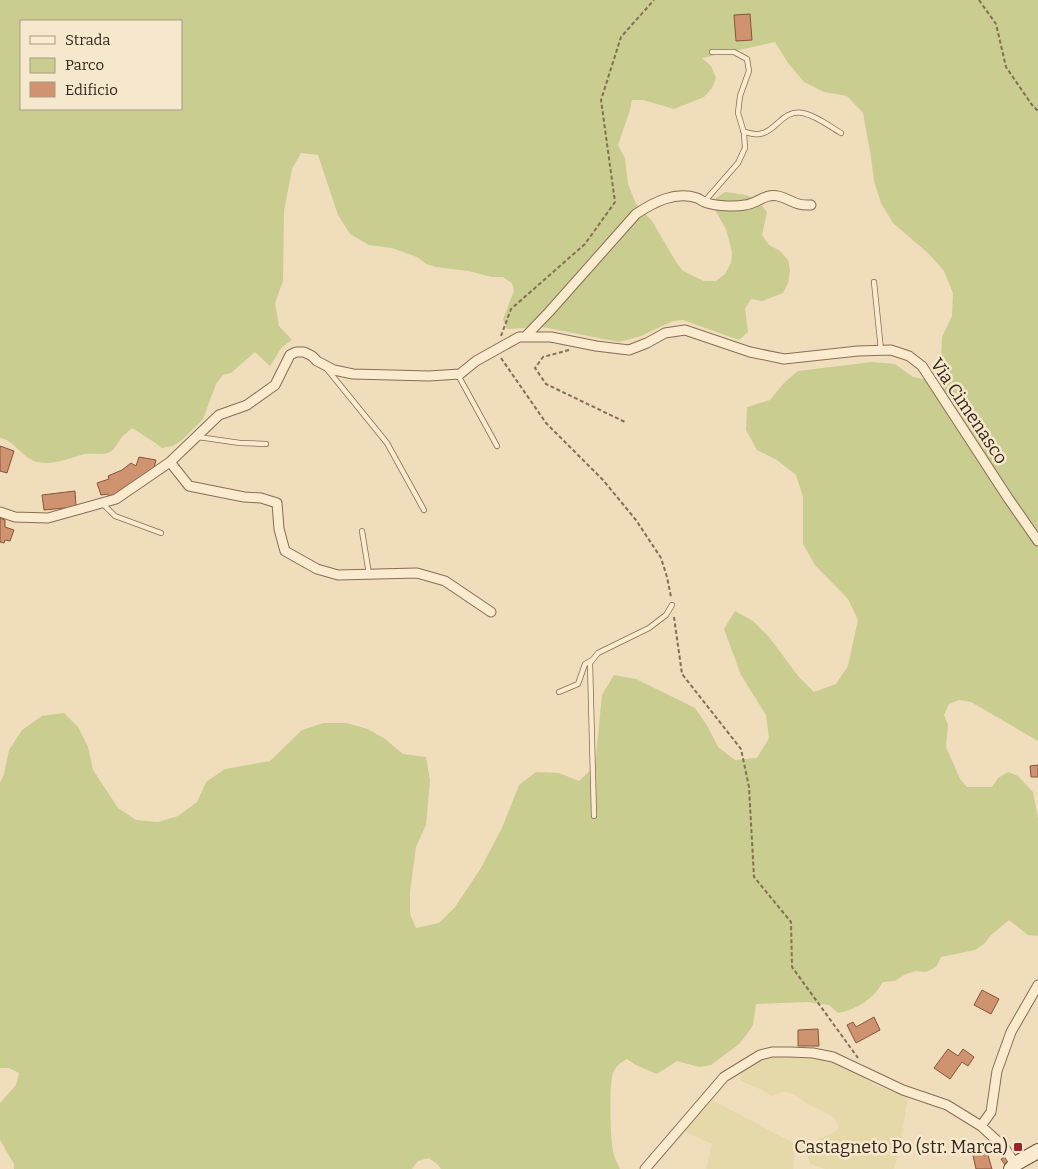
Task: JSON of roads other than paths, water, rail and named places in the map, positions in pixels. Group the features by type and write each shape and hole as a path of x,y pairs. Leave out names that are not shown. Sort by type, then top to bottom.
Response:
{"street":[{"path":"525,337 636,214 650,204 672,196 684,196 698,198 706,203 727,206 747,205 765,196 777,196 795,204 811,205"},
{"name":"Via Cimenasco","path":"0,512 15,517 48,518 116,499 170,462 219,415 246,405 274,385 290,355 296,352 304,352 312,356 316,361 334,370 353,374 429,376 460,374 476,361 519,336 552,337 588,345 629,350 665,333 684,330 750,352 784,358 881,350 892,350 909,356 922,366 1038,541"},
{"path":"170,462 189,486 244,497 261,498 276,503 279,529 285,551 317,569 338,575 417,573 446,581 491,612"},
{"path":"981,1126 991,1112 997,1071 1010,1032 1038,985"},
{"path":"646,1169 724,1077 760,1055 772,1052 813,1053 833,1057 903,1090 947,1105 981,1126 1004,1147 1013,1166 1038,1150"}],"lane":[{"path":"704,202 738,163 745,148 738,113 740,96 749,72 747,59 734,52 712,52"},
{"path":"743,131 752,135 759,135 768,131 790,114 802,113 821,120 841,133"},
{"path":"874,282 881,350"},
{"path":"325,366 386,442 424,510"},
{"path":"457,374 497,446"},
{"path":"197,437 266,444"},
{"path":"102,503 115,516 161,533"},
{"path":"362,531 370,574"},
{"path":"594,816 590,664 598,653 649,628 666,615 672,605"},
{"path":"559,692 578,684 585,664 595,658"}],"place":[{"name":"Castagneto Po (str. Marca)","path":"1018,1147"}]}
